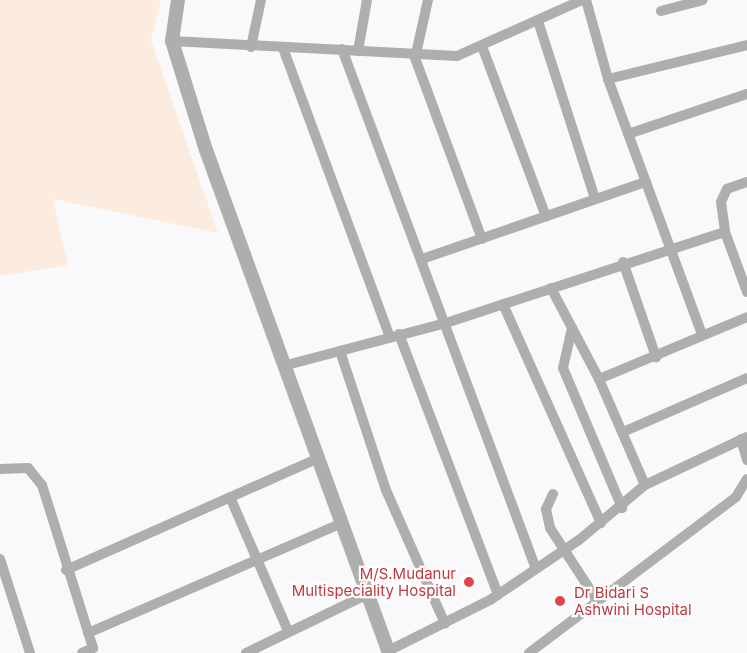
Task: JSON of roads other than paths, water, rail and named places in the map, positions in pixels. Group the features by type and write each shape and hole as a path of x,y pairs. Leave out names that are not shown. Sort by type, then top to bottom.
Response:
{"street":[{"path":"177,0 172,41 283,366 388,652 498,595 602,523 622,508 645,485 744,438 747,460"},
{"path":"251,48 261,0"},
{"path":"358,51 366,0"},
{"path":"428,0 415,58 482,239"},
{"path":"556,12 558,0"},
{"path":"172,41 251,48 342,49 415,58 483,49 584,0 608,79 702,334"},
{"path":"662,11 703,0"},
{"path":"538,21 595,199"},
{"path":"608,79 747,45"},
{"path":"283,48 394,336 498,595"},
{"path":"342,49 536,569"},
{"path":"483,49 546,217"},
{"path":"628,134 747,94"},
{"path":"422,259 646,182"},
{"path":"747,182 723,194 725,232 747,292"},
{"path":"283,366 446,323 623,262 725,232"},
{"path":"623,262 656,357"},
{"path":"551,288 599,379 645,485"},
{"path":"503,304 602,523"},
{"path":"599,379 656,357 702,334 747,318"},
{"path":"572,328 563,368 622,508"},
{"path":"340,351 386,490 445,624"},
{"path":"623,432 747,378"},
{"path":"66,570 317,459"},
{"path":"0,469 17,466 36,474 94,650 82,653"},
{"path":"529,653 736,497 747,479"},
{"path":"553,495 546,518 562,552 598,602"},
{"path":"230,497 288,631"},
{"path":"88,633 340,524"},
{"path":"0,559 30,653"},
{"path":"246,653 368,594"}],"place":[{"name":"M/S.Mudanur Multispeciality Hospital","path":"469,582"},
{"name":"Dr Bidari S Ashwini Hospital","path":"560,601"}]}
